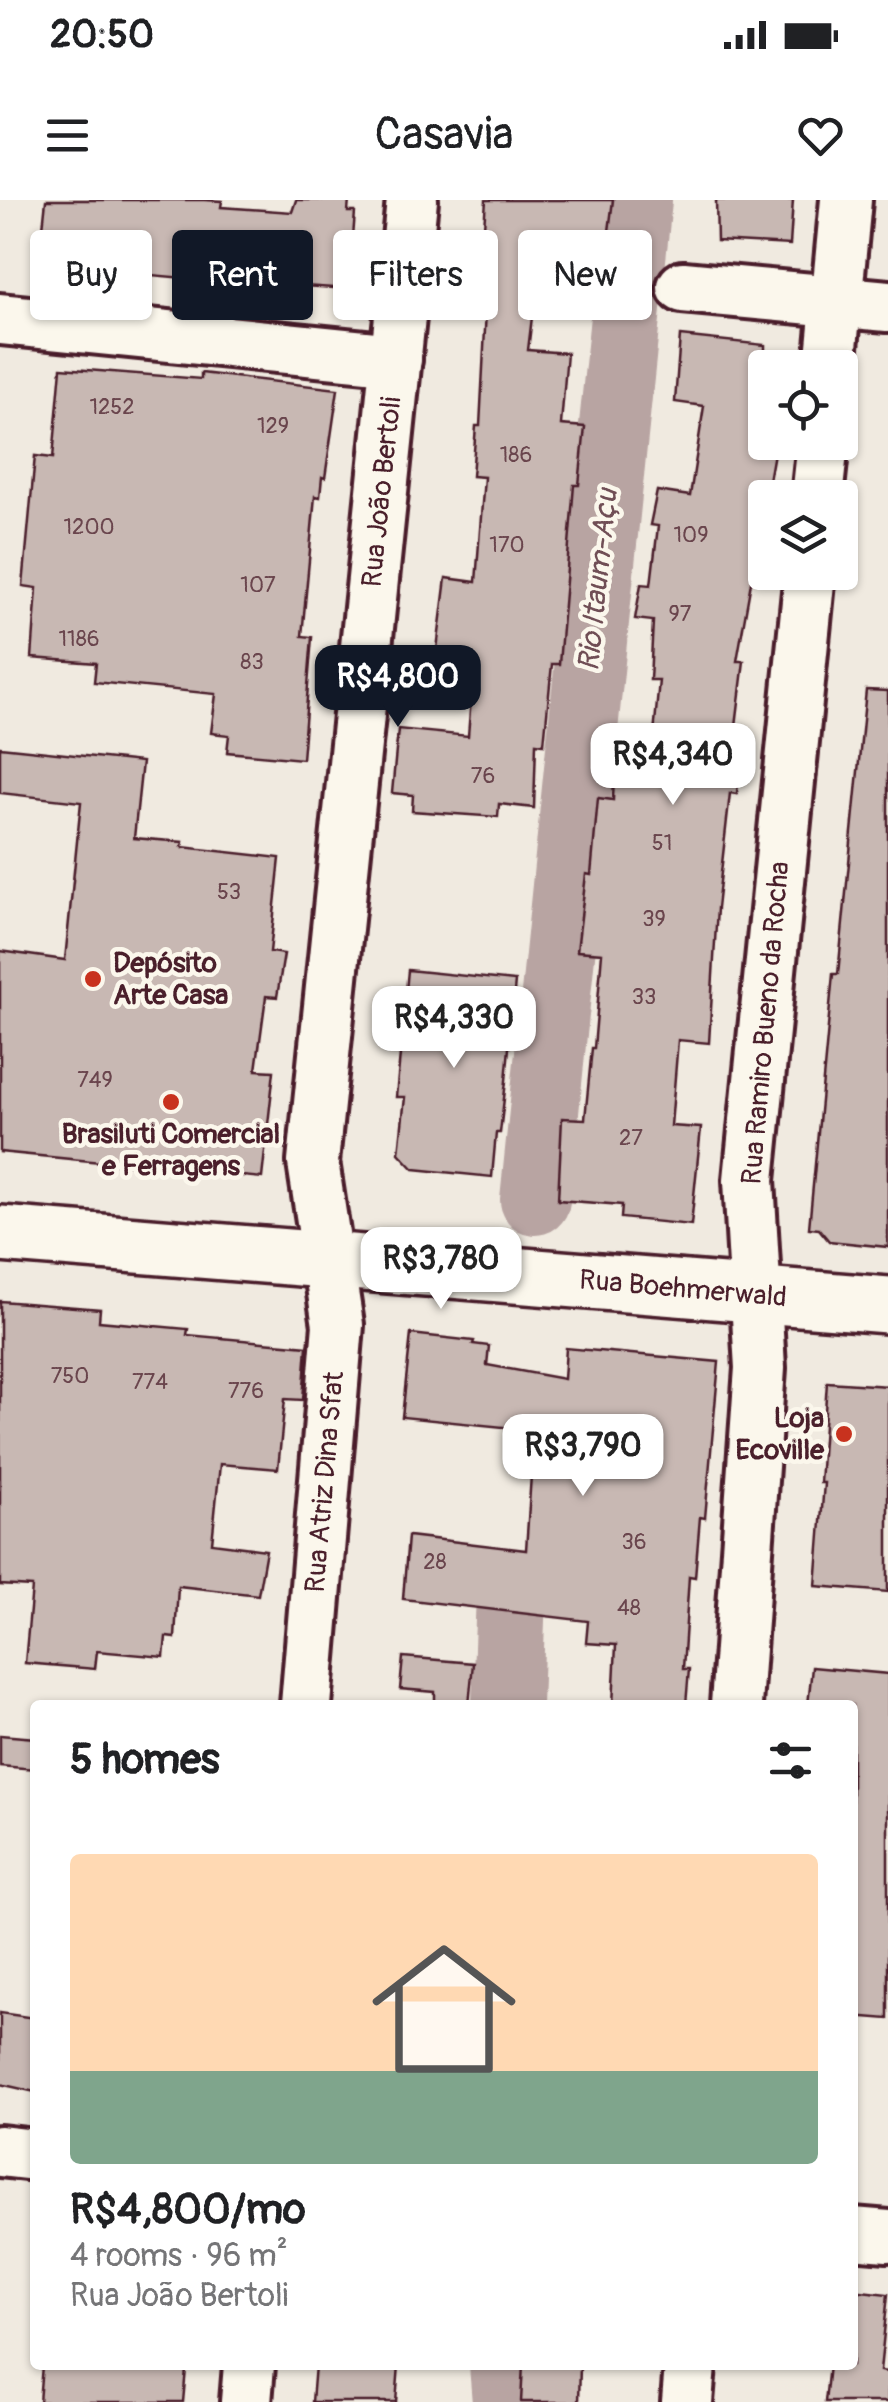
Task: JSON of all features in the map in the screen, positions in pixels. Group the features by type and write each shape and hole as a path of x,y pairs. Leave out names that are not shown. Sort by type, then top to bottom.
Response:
{"main road":[{"name":"Rua Boehmerwald","path":"0,1234 888,1306"}],"street":[{"name":"Rua João Bertoli","path":"326,1260 313,1162 412,200"},
{"path":"832,350 846,200"},
{"path":"683,287 888,306"},
{"path":"0,319 396,359"},
{"name":"Rua Ramiro Bueno da Rocha","path":"736,1700 760,1368 750,1180 808,590"},
{"name":"Rua Atriz Dina Sfat","path":"306,1700 338,1324 326,1260"},
{"path":"0,2151 30,2154"},
{"path":"858,2233 888,2236"},
{"path":"246,2402 249,2370"},
{"path":"687,2402 690,2370"}],"building":[{"path":"46,200 204,200 222,201 221,207 292,212 296,200 349,200 348,212 355,212 354,230 333,230 333,288 313,287 313,230 172,230 172,277 152,275 152,230 43,230"},
{"path":"486,200 613,200 609,230 518,230 518,320 532,320 528,350 567,353 561,425 585,427 579,485 574,485 559,664 552,664 544,744 536,743 534,808 499,804 498,817 412,811 413,795 392,793 398,729 468,736 474,659 436,657 446,578 476,582 484,477 472,476 476,426 480,426 485,320 498,320 498,230 484,230"},
{"path":"716,200 793,200 790,245 717,241"},
{"path":"680,336 765,345 765,350 748,350 748,460 773,460 769,480 748,480 750,590 737,661 744,661 734,742 741,743 737,794 730,793 717,908 709,1043 678,1040 671,1126 701,1128 691,1225 621,1218 622,1205 558,1200 562,1118 585,1119 594,1048 602,953 577,951 586,874 591,875 598,798 613,800 614,776 650,778 659,680 650,680 653,621 635,619 641,584 651,585 658,526 650,525 657,491 690,496 704,406 675,402"},
{"path":"61,368 201,379 201,373 338,389 325,478 322,477 320,497 315,496 302,636 312,637 302,759 227,752 229,735 211,733 216,694 94,682 96,663 32,658 37,588 23,586 35,456 53,458"},
{"path":"866,690 888,691 888,1247 829,1241 819,1229 809,1228"},
{"path":"0,747 142,762 134,838 280,858 270,952 284,954 277,997 266,996 256,1070 274,1071 262,1178 0,1152 0,951 65,960 81,802 0,793"},
{"path":"408,970 515,981 492,1177 414,1169 399,1153 405,1097 396,1097"},
{"path":"0,1301 100,1309 99,1321 188,1329 187,1335 307,1346 303,1400 285,1399 278,1469 220,1464 212,1543 266,1550 258,1595 178,1586 175,1638 166,1637 164,1657 97,1651 95,1669 25,1663 32,1587 0,1585"},
{"path":"411,1334 474,1341 473,1344 489,1346 487,1365 564,1379 566,1348 719,1362 705,1518 700,1517 695,1577 689,1576 683,1669 689,1669 686,1700 613,1700 616,1645 586,1643 588,1621 403,1599 408,1536 526,1550 534,1430 402,1417"},
{"path":"827,1382 888,1386 888,1592 816,1586"},
{"path":"403,1657 473,1663 469,1700 435,1700 435,1692 400,1689"},
{"path":"812,1667 888,1674 888,2019 858,2016 858,1700 809,1700"},
{"path":"0,1735 30,1738 30,1769 0,1766"},
{"path":"0,2013 30,2017 30,2091 0,2084"},
{"path":"858,2291 888,2294 880,2371 888,2372 888,2402 825,2402 828,2370 858,2370"},
{"path":"42,2370 186,2370 183,2402 39,2402"},
{"path":"315,2370 399,2370 396,2402 312,2402"},
{"path":"523,2370 580,2370 579,2402 521,2402"}],"waterway":[{"name":"Rio Itaum-Açu","path":"535,1200 637,200"},
{"name":"Rio Itaum-Açu","path":"507,1700 511,1592"},
{"name":"Rio Itaum-Açu","path":"504,2370 507,2402"}],"place":[{"name":"Depósito Arte Casa","path":"93,979"},
{"name":"Brasiluti Comercial e Ferragens","path":"171,1102"},
{"name":"Loja Ecoville","path":"844,1434"}]}
